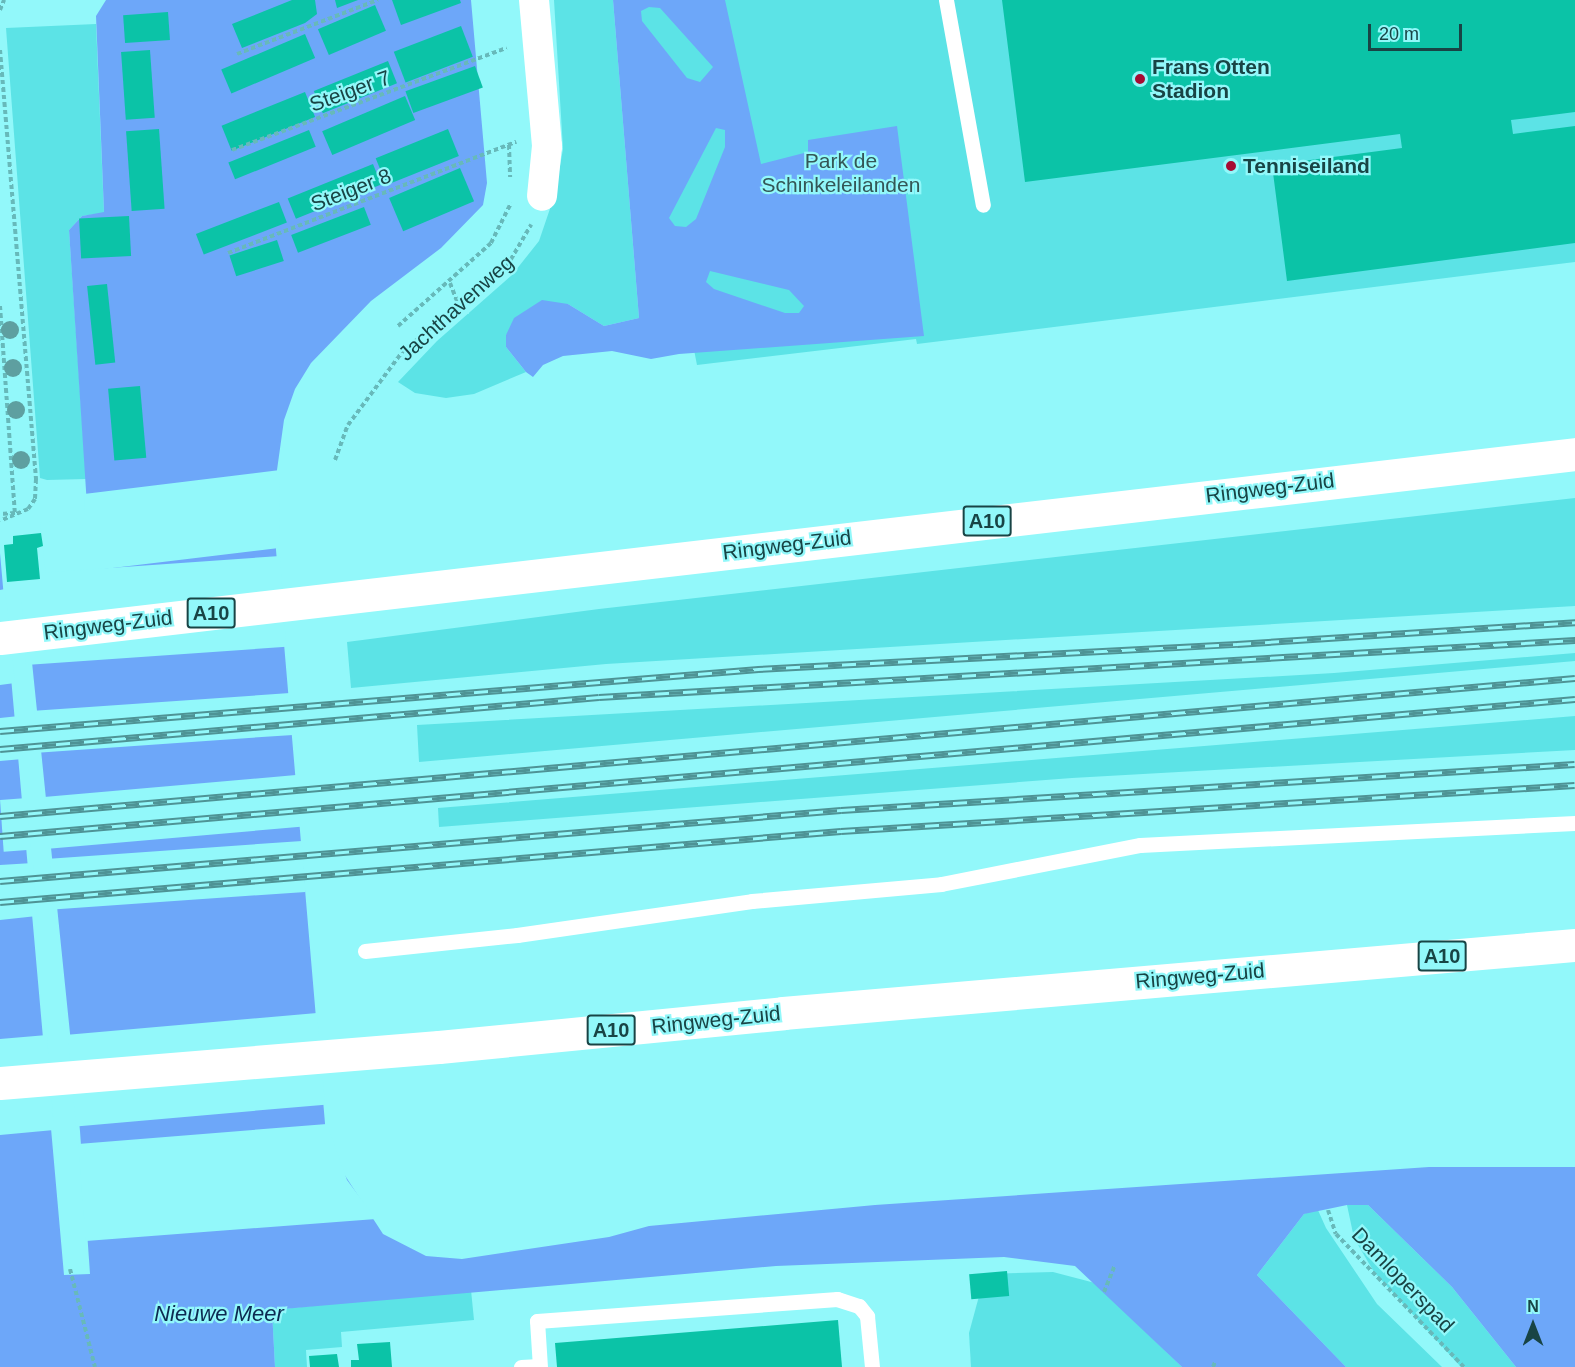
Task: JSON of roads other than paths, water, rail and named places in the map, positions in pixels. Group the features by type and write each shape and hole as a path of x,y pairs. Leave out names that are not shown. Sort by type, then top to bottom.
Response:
{"highway":[{"name":"Ringweg-Zuid","path":"0,638 1575,454"},
{"name":"Ringweg-Zuid","path":"0,1083 439,1047 783,1013 1575,945"}],"street":[{"path":"534,0 547,146 542,196"}],"lane":[{"path":"946,0 983,206"},
{"path":"365,951 517,935 752,901 941,884 1140,845 1575,824"},
{"path":"521,1367 539,1366 537,1321 837,1299 860,1306 867,1316 872,1367"}],"water":[{"name":"Nieuwe Meer","path":"106,0 471,0 487,183 483,205 441,248 371,301 311,363 295,389 284,420 277,470 276,550 326,1135 333,1157 383,1234 426,1256 462,1259 609,1237 649,1226 875,1205 1429,1167 1575,1167 1575,1367 1516,1367 1452,1287 1368,1205 1347,1205 1304,1214 1257,1275 1346,1367 1182,1367 1075,1266 1004,1257 776,1266 272,1310 275,1367 0,1367 0,553 64,1275 90,1274 80,1131 24,584 50,580 43,525 88,521 69,230 82,216 104,212 96,16"},
{"path":"613,0 725,0 761,164 808,152 808,140 897,126 924,336 679,354 651,359 612,351 563,356 543,365 533,377 526,372 506,347 506,335 514,318 542,300 568,304 604,326 639,318","holes":["649,7 660,8 713,67 700,82 687,78 642,21 641,11","716,128 725,130 725,147 696,219 686,227 675,226 669,218","710,271 789,290 804,306 799,313 785,313 714,289 706,282"]}],"railway":[{"path":"0,731 758,669 1237,644 1575,622"},
{"path":"0,749 599,697 1575,640"},
{"path":"0,816 1575,678"},
{"path":"0,836 1575,699"},
{"path":"0,881 841,810 1575,764"},
{"path":"0,902 841,831 1575,785"}],"place":[{"name":"Frans Otten Stadion","path":"1140,79"},
{"name":"Tenniseiland","path":"1231,166"}],"park label":[{"name":"Park de Schinkeleilanden","path":"841,173"}]}
